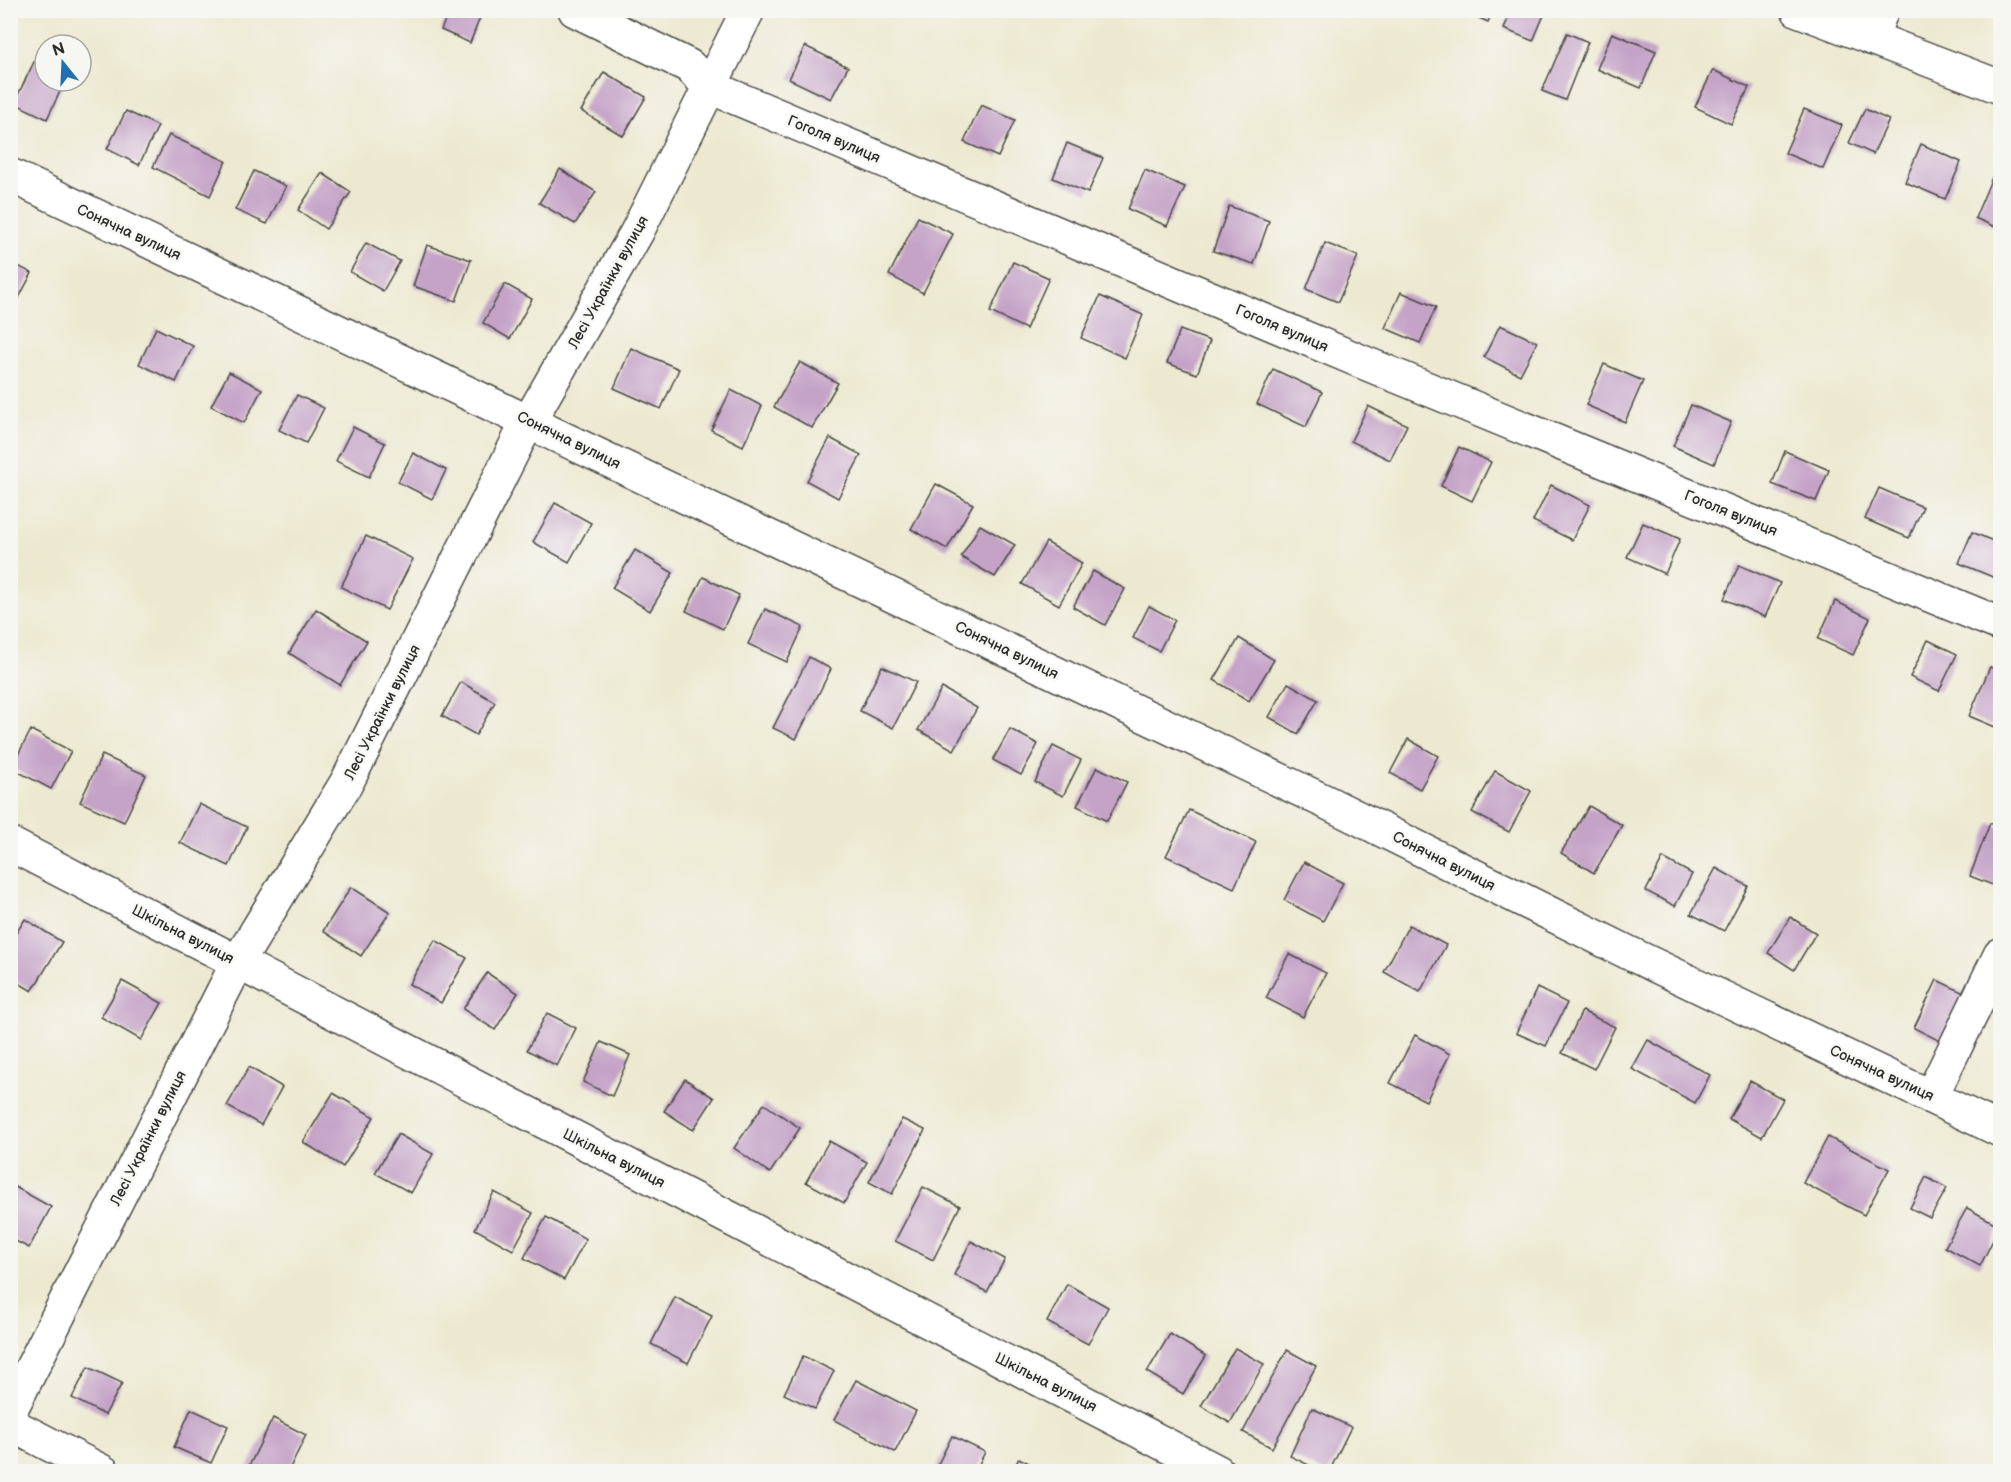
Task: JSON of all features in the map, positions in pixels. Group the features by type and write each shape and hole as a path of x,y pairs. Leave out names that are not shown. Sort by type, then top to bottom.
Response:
{"street":[{"name":"Гоголя вулиця","path":"575,10 689,66 710,87 1371,366 2001,624"},
{"name":"Лесі Українки вулиця","path":"10,1411 238,962 348,780 529,421 637,232 748,10"},
{"path":"1798,10 1877,24 2001,87"},
{"name":"Сонячна вулиця","path":"10,175 1326,802 1629,953 2001,1130"},
{"name":"Шкільна вулиця","path":"10,844 1218,1472"},
{"path":"1931,1096 2001,955"},
{"path":"10,1424 103,1472"}],"building":[{"path":"449,10 483,10 470,43 441,30"},
{"path":"1461,10 1493,10 1488,22"},
{"path":"1511,10 1546,10 1533,41 1504,29"},
{"path":"1567,33 1588,42 1565,100 1542,91"},
{"path":"1612,33 1656,51 1641,88 1597,69"},
{"path":"805,46 848,67 831,99 789,79"},
{"path":"33,64 33,93 59,93 47,119 14,103"},
{"path":"1713,70 1749,87 1731,124 1695,107"},
{"path":"604,72 646,97 623,136 581,111"},
{"path":"981,105 1015,120 998,157 964,142"},
{"path":"1804,109 1842,125 1823,169 1785,153"},
{"path":"1865,109 1889,120 1873,154 1849,143"},
{"path":"126,111 158,126 139,165 107,149"},
{"path":"169,135 226,161 210,196 153,167"},
{"path":"1067,143 1103,158 1088,193 1053,178"},
{"path":"1921,144 1961,162 1945,199 1905,182"},
{"path":"560,169 596,192 575,224 539,203"},
{"path":"1145,170 1185,187 1167,226 1128,209"},
{"path":"254,171 286,186 267,224 235,210"},
{"path":"322,173 351,192 326,229 298,210"},
{"path":"1993,175 2000,178 2000,229 1975,218"},
{"path":"1229,206 1269,221 1254,264 1213,251"},
{"path":"918,217 953,234 923,293 889,275"},
{"path":"366,243 400,261 383,291 350,272"},
{"path":"1325,243 1358,256 1338,302 1306,289"},
{"path":"427,245 471,260 456,301 413,286"},
{"path":"10,262 32,273 14,307 10,305"},
{"path":"1013,262 1049,278 1026,329 990,312"},
{"path":"505,284 532,299 510,339 483,323"},
{"path":"1401,292 1436,307 1420,343 1385,328"},
{"path":"1100,296 1143,315 1125,358 1081,338"},
{"path":"1500,325 1537,342 1520,375 1484,357"},
{"path":"156,328 193,346 176,382 139,364"},
{"path":"1180,330 1210,341 1197,374 1167,363"},
{"path":"631,348 679,369 661,409 614,388"},
{"path":"800,362 838,383 812,428 774,407"},
{"path":"1604,364 1643,381 1625,422 1586,405"},
{"path":"1273,369 1322,392 1306,427 1257,404"},
{"path":"229,372 262,389 244,423 211,406"},
{"path":"731,390 762,406 743,446 711,430"},
{"path":"297,395 324,408 306,443 279,430"},
{"path":"1691,405 1731,422 1714,464 1673,446"},
{"path":"1368,406 1407,425 1390,460 1351,441"},
{"path":"353,427 385,443 369,477 336,461"},
{"path":"830,438 861,455 838,498 807,481"},
{"path":"1459,447 1491,462 1472,501 1441,486"},
{"path":"1785,451 1829,470 1816,501 1772,484"},
{"path":"413,453 446,470 432,499 398,482"},
{"path":"936,484 973,504 947,549 911,529"},
{"path":"1551,485 1590,505 1572,540 1533,521"},
{"path":"1879,488 1923,507 1909,538 1865,519"},
{"path":"555,503 591,523 569,562 533,542"},
{"path":"1643,523 1680,539 1665,574 1627,557"},
{"path":"980,525 1015,545 995,577 961,557"},
{"path":"1972,532 2000,544 2000,565 1995,578 1959,563"},
{"path":"366,536 413,559 387,610 341,587"},
{"path":"1046,542 1082,563 1059,605 1022,584"},
{"path":"635,550 673,573 650,611 612,588"},
{"path":"1739,565 1780,583 1765,617 1724,599"},
{"path":"1093,571 1125,589 1105,625 1073,607"},
{"path":"703,577 739,595 723,629 686,611"},
{"path":"1835,601 1870,618 1853,655 1818,639"},
{"path":"1149,606 1175,620 1159,651 1133,638"},
{"path":"316,609 367,641 340,685 289,653"},
{"path":"765,609 803,627 787,662 748,644"},
{"path":"1239,638 1274,660 1249,701 1214,680"},
{"path":"1928,640 1957,654 1939,691 1910,677"},
{"path":"809,657 831,669 796,739 773,728"},
{"path":"882,666 916,682 893,728 860,711"},
{"path":"1990,667 2000,671 2000,729 1969,716"},
{"path":"461,682 495,702 476,735 442,716"},
{"path":"1288,683 1318,700 1298,734 1269,717"},
{"path":"942,688 977,708 954,750 918,730"},
{"path":"1010,729 1038,744 1021,775 993,760"},
{"path":"31,730 71,751 51,789 11,768"},
{"path":"1408,739 1438,756 1420,789 1390,773"},
{"path":"1053,746 1081,760 1063,796 1035,782"},
{"path":"102,755 146,775 124,822 80,802"},
{"path":"1097,767 1127,782 1107,821 1077,806"},
{"path":"1495,771 1531,791 1509,832 1472,812"},
{"path":"199,804 247,827 229,866 180,843"},
{"path":"1589,806 1622,825 1594,873 1561,853"},
{"path":"1189,810 1256,842 1234,888 1166,856"},
{"path":"1990,823 2000,827 2000,888 1970,876"},
{"path":"1663,858 1692,874 1675,906 1646,891"},
{"path":"1304,862 1343,883 1323,921 1284,900"},
{"path":"1716,868 1748,886 1724,931 1691,914"},
{"path":"351,887 390,912 361,956 323,931"},
{"path":"1790,917 1816,933 1794,970 1768,953"},
{"path":"25,919 62,942 32,991 10,978 10,943"},
{"path":"1409,925 1446,945 1420,992 1384,972"},
{"path":"435,940 467,958 441,1003 409,984"},
{"path":"1289,954 1326,973 1303,1017 1266,998"},
{"path":"487,973 518,993 495,1030 463,1009"},
{"path":"1937,980 1964,993 1940,1041 1914,1028"},
{"path":"122,981 162,1003 141,1040 101,1017"},
{"path":"1537,988 1567,1003 1546,1046 1516,1033"},
{"path":"1582,1011 1615,1027 1594,1069 1562,1053"},
{"path":"547,1013 576,1028 557,1066 527,1050"},
{"path":"1415,1035 1450,1054 1426,1101 1390,1083"},
{"path":"1648,1040 1710,1075 1695,1103 1632,1069"},
{"path":"601,1042 630,1055 612,1096 583,1082"},
{"path":"249,1067 282,1087 261,1125 227,1106"},
{"path":"685,1079 714,1098 693,1130 664,1111"},
{"path":"1750,1081 1783,1099 1762,1137 1729,1119"},
{"path":"333,1093 374,1117 343,1167 303,1142"},
{"path":"764,1104 800,1128 770,1173 734,1148"},
{"path":"902,1119 925,1130 892,1194 869,1182"},
{"path":"398,1134 433,1154 411,1193 375,1173"},
{"path":"1828,1137 1889,1169 1864,1215 1803,1183"},
{"path":"829,1141 867,1162 844,1203 806,1182"},
{"path":"1926,1177 1947,1188 1930,1218 1910,1208"},
{"path":"15,1187 51,1207 29,1248 10,1238 10,1196"},
{"path":"923,1187 960,1206 933,1260 895,1241"},
{"path":"494,1192 533,1213 513,1250 475,1229"},
{"path":"1967,1208 2000,1226 1980,1266 1945,1247"},
{"path":"546,1217 586,1239 564,1280 524,1258"},
{"path":"971,1241 1005,1259 987,1292 954,1275"},
{"path":"1067,1284 1108,1307 1088,1344 1047,1322"},
{"path":"675,1297 712,1316 688,1363 651,1344"},
{"path":"1170,1334 1206,1356 1183,1394 1147,1372"},
{"path":"1235,1348 1264,1364 1230,1423 1201,1406"},
{"path":"1287,1350 1316,1366 1272,1448 1243,1432"},
{"path":"803,1356 834,1371 815,1409 784,1394"},
{"path":"88,1367 122,1383 105,1415 72,1398"},
{"path":"856,1380 916,1411 895,1452 834,1420"},
{"path":"1312,1408 1351,1427 1329,1472 1323,1472 1290,1456"},
{"path":"191,1409 228,1426 211,1463 174,1447"},
{"path":"273,1418 306,1435 288,1472 246,1472"},
{"path":"952,1436 985,1452 975,1472 935,1470"},
{"path":"1019,1458 1046,1472 1012,1472"}]}
